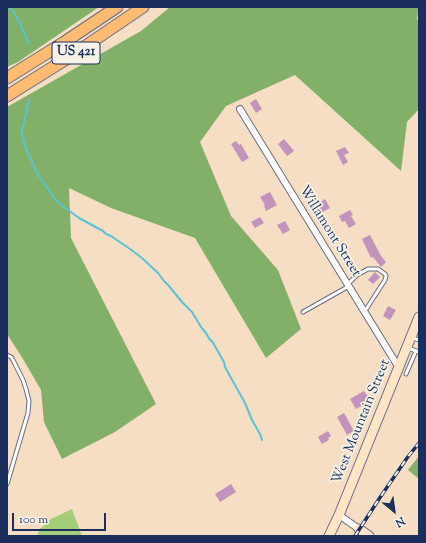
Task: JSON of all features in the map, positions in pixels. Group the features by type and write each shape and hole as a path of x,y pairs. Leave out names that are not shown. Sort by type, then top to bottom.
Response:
{"highway":[{"name":"US 421","path":"7,78 63,44 117,7"},
{"name":"US 421","path":"7,96 71,56 143,7"}],"main road":[{"name":"West Mountain Street","path":"330,536 402,371 407,347 415,339 419,317"},
{"path":"359,529 369,536"}],"street":[{"name":"Willamont Street","path":"240,109 364,312 402,371"},
{"path":"339,515 359,529"}],"lane":[{"path":"303,312 348,286 357,275 368,269 378,269 386,276 385,280 364,312"},
{"path":"402,371 418,352 407,347"},
{"path":"7,355 13,360 23,380 29,401 28,413 7,484"}],"green space":[{"path":"7,7 99,7 18,62 7,67"},
{"path":"170,7 419,7 417,19 419,23 419,109 407,122 401,171 295,75 226,106 200,142 231,216 278,270 301,329 266,358 195,238 111,208 69,188 71,238 156,404 115,432 62,459 44,422 41,390 7,334 7,107 141,31"},
{"path":"419,456 419,479 408,470"},
{"path":"72,509 82,536 37,536 40,529 51,519"}],"building":[{"path":"256,99 262,109 256,113 250,103"},
{"path":"284,139 294,151 287,156 278,144"},
{"path":"236,141 239,145 241,144 249,158 242,162 231,144"},
{"path":"345,147 349,153 344,155 348,162 343,165 336,151"},
{"path":"270,192 277,205 266,211 265,205 260,197"},
{"path":"325,199 330,208 321,213 316,205"},
{"path":"350,210 353,215 351,216 356,224 349,228 345,221 342,222 339,216"},
{"path":"260,217 264,223 255,228 251,222"},
{"path":"285,221 290,230 283,234 277,225"},
{"path":"370,235 381,256 386,262 381,267 373,257 371,258 362,239"},
{"path":"375,272 380,277 373,284 368,280"},
{"path":"388,306 396,310 390,320 383,316"},
{"path":"364,391 369,398 362,403 363,405 356,409 350,399"},
{"path":"344,413 354,431 347,435 337,417"},
{"path":"328,431 331,436 328,438 329,440 322,444 318,437"},
{"path":"231,484 236,492 220,502 215,494"}],"waterway":[{"path":"9,7 19,21 29,44"},
{"path":"29,100 22,137 37,173 50,192 57,201 79,218 111,236 142,258 158,273 192,312 212,341 224,362 225,367 245,403 262,440"}],"railway":[{"path":"355,536 407,458 419,443"}]}
